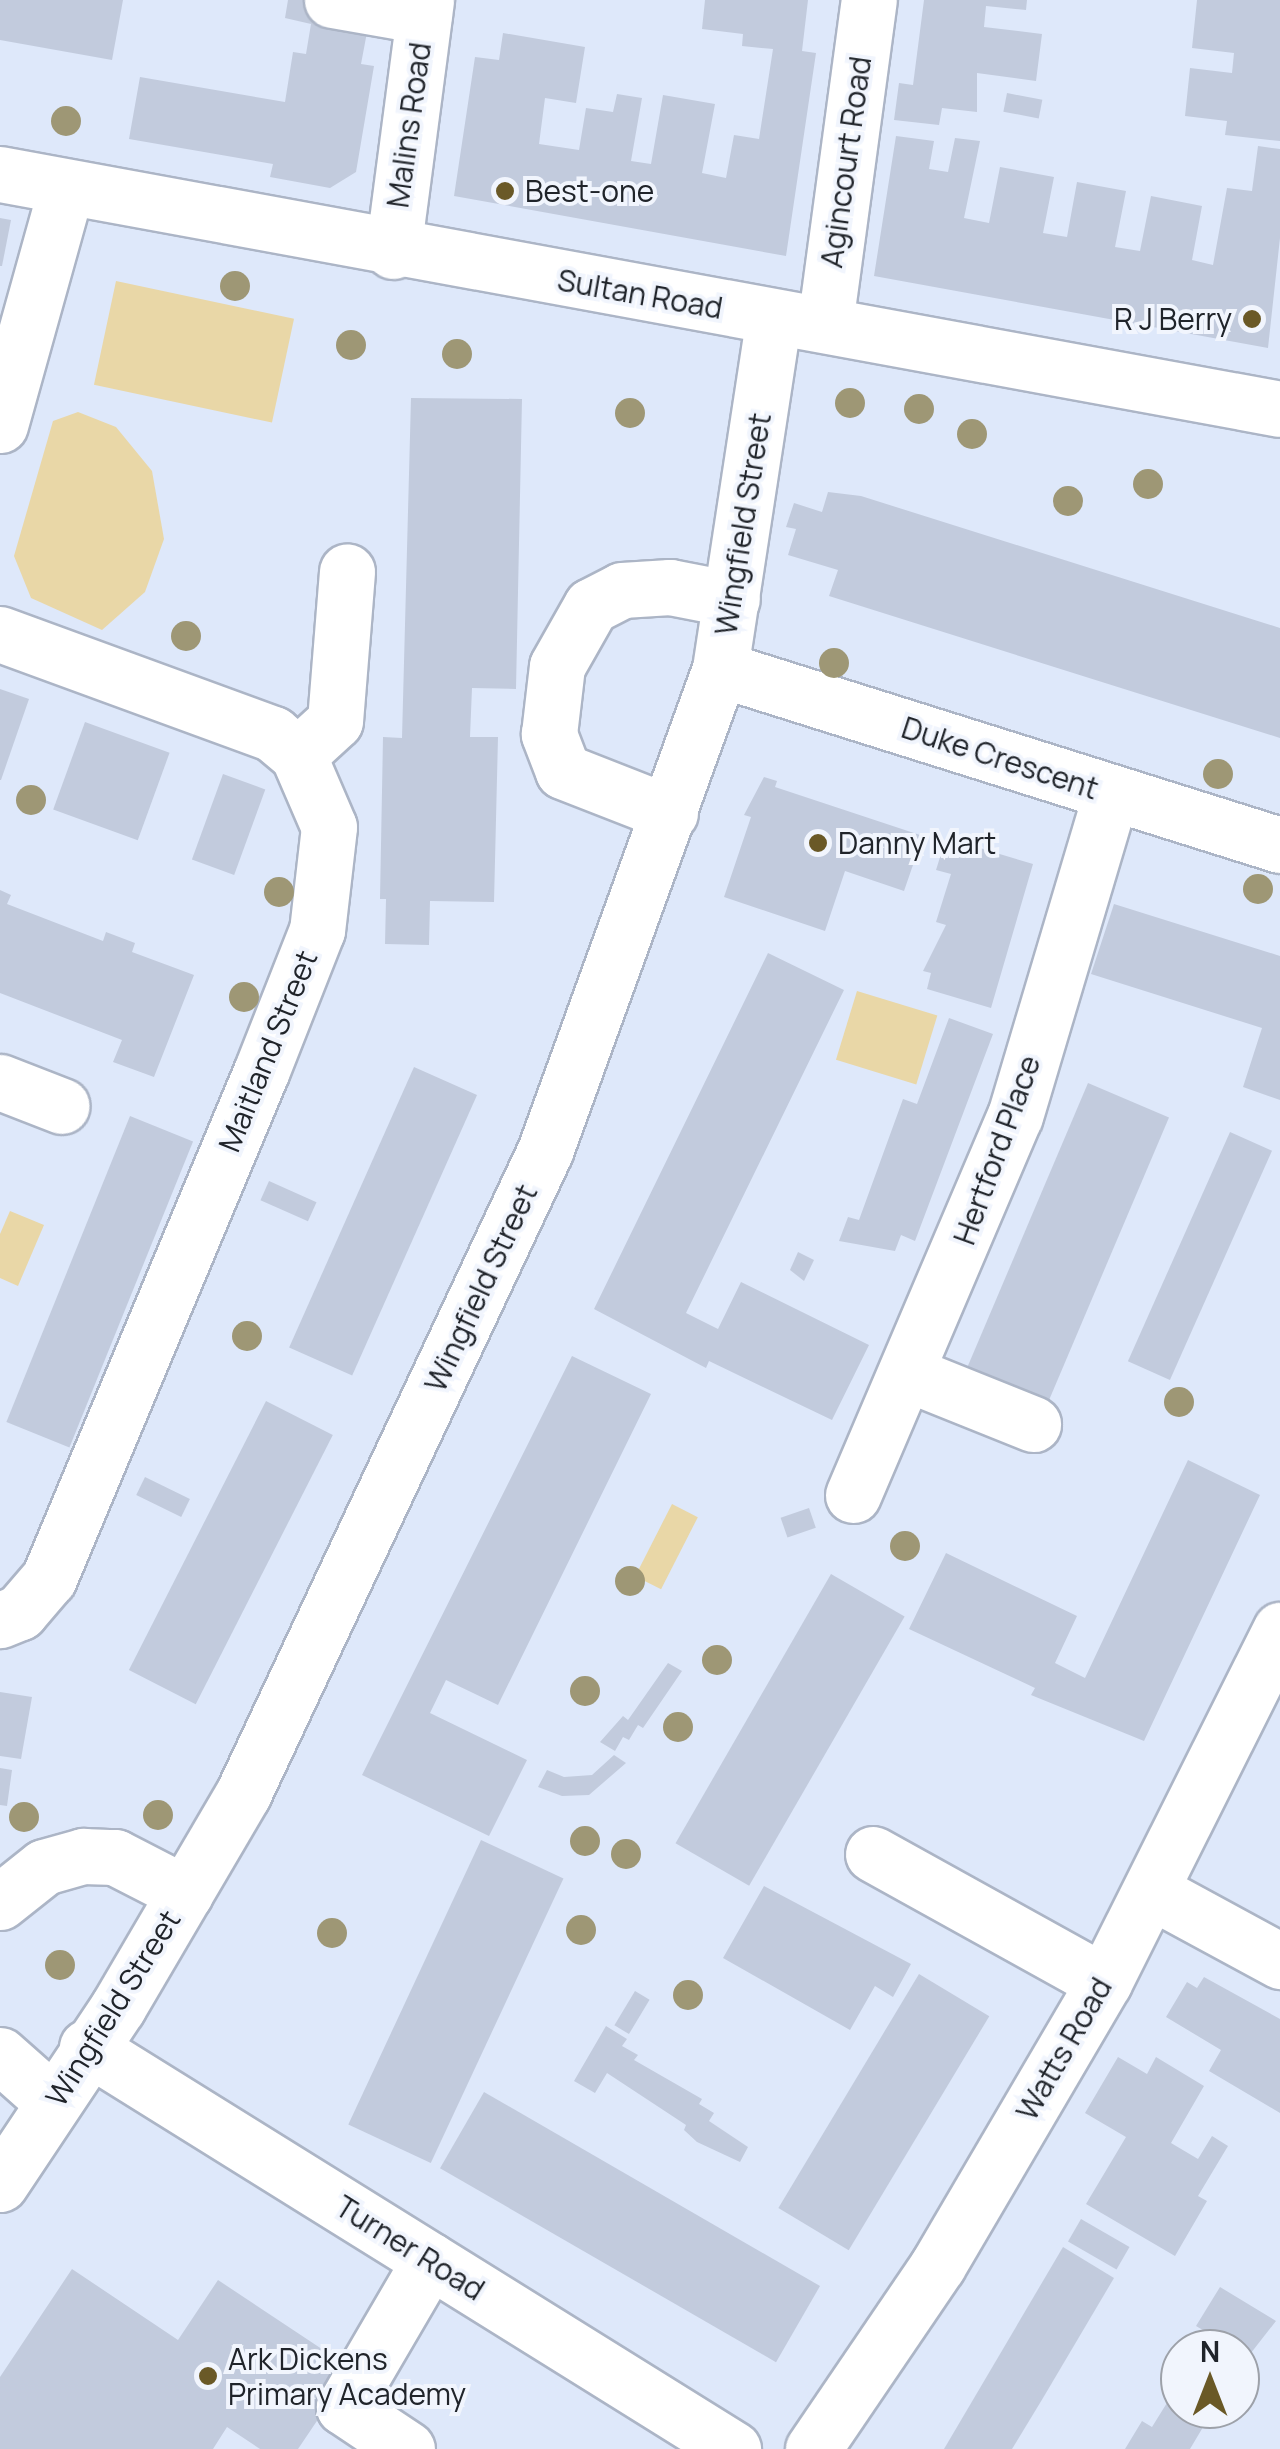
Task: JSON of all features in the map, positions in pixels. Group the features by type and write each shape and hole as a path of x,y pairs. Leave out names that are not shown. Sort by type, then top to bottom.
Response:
{"street":[{"path":"332,0 425,8"},
{"name":"Agincourt Road","path":"799,320 869,0"},
{"name":"Malins Road","path":"392,250 425,8"},
{"name":"Sultan Road","path":"0,174 392,250 1280,409"},
{"path":"0,425 66,188"},
{"name":"Wingfield Street","path":"0,2184 243,1794 546,1151 720,670 732,598 799,320"},
{"path":"0,634 273,734 298,754 335,722 347,571"},
{"path":"670,813 563,771 550,734 558,666 592,606 622,590 670,587 732,598"},
{"name":"Duke Crescent","path":"720,670 1280,845"},
{"name":"Maitland Street","path":"0,1620 20,1612 61,1552 317,930 329,827 298,754"},
{"name":"Hertford Place","path":"854,1496 1015,1116 1112,793"},
{"path":"0,1082 62,1106"},
{"path":"906,1372 1032,1424"},
{"name":"Watts Road","path":"813,2449 938,2265 1104,1982 1153,1892 1280,1630"},
{"path":"874,1854 1104,1982"},
{"path":"0,1902 44,1867 83,1856 115,1857 184,1893"},
{"path":"1153,1892 1280,1961"},
{"name":"Turner Road","path":"88,2047 733,2449"},
{"path":"0,2055 53,2102"},
{"path":"406,2449 344,2407 430,2260"}],"shaded area":[{"path":"116,281 294,319 272,423 94,385"},
{"path":"78,412 116,427 152,471 164,539 145,592 102,630 31,598 14,556 53,421"},
{"path":"857,991 937,1016 916,1084 836,1060"},
{"path":"10,1211 44,1225 18,1286 0,1278 0,1234"},
{"path":"672,1504 698,1517 661,1589 635,1576"}],"building":[{"path":"0,0 123,0 112,60 0,40"},
{"path":"288,0 363,0 368,27 361,64 374,66 356,172 330,188 270,177 273,164 129,139 140,77 285,102 293,52 306,54 311,24 285,18"},
{"path":"705,0 808,0 802,51 816,53 786,256 454,196 475,57 499,60 503,33 585,47 576,103 545,98 539,144 579,150 586,108 613,112 617,94 642,98 631,161 651,164 663,95 715,104 702,173 726,178 734,135 759,139 773,49 742,46 743,34 702,29"},
{"path":"924,0 1027,0 1026,10 986,6 984,27 1042,34 1036,81 977,73 977,112 942,108 939,125 894,120 899,83 913,85"},
{"path":"1197,0 1280,0 1280,141 1225,135 1227,121 1185,116 1190,68 1232,73 1234,53 1192,48"},
{"path":"1007,93 1042,100 1039,119 1003,112"},
{"path":"896,136 934,141 929,169 948,172 955,138 980,141 964,218 989,223 1000,167 1054,177 1043,233 1067,237 1077,182 1126,191 1115,247 1140,251 1151,196 1202,206 1192,260 1213,265 1227,188 1252,191 1258,146 1280,149 1280,238 1268,348 874,276"},
{"path":"0,218 11,220 2,266 0,266"},
{"path":"411,398 522,399 516,689 472,688 470,737 498,737 494,902 430,901 429,945 385,944 386,899 380,899 383,737 402,738"},
{"path":"828,492 861,496 1280,628 1280,738 829,596 838,570 788,555 796,529 786,527 794,503 822,512"},
{"path":"0,689 29,699 1,780 0,780"},
{"path":"85,722 170,753 138,840 53,809"},
{"path":"223,774 265,789 234,875 192,860"},
{"path":"764,777 777,781 775,787 923,836 904,891 845,871 825,931 724,897 751,817 744,815"},
{"path":"946,838 1033,864 991,1008 927,989 931,973 923,971 946,925 936,922 951,874 936,870"},
{"path":"0,890 11,895 7,904 103,941 106,932 135,943 132,952 194,975 154,1077 113,1062 122,1040 0,993"},
{"path":"1114,904 1280,956 1280,1100 1243,1087 1262,1028 1091,974"},
{"path":"768,953 844,990 686,1313 718,1329 741,1282 869,1345 832,1420 709,1361 706,1368 594,1309"},
{"path":"949,1018 993,1034 915,1241 901,1235 895,1251 839,1241 848,1217 859,1220 903,1099 917,1104"},
{"path":"414,1067 477,1095 352,1376 289,1347"},
{"path":"1088,1083 1169,1117 1045,1409 964,1375"},
{"path":"130,1116 193,1141 69,1447 6,1422"},
{"path":"1230,1132 1272,1151 1170,1380 1128,1361"},
{"path":"269,1181 317,1202 308,1221 260,1200"},
{"path":"798,1252 814,1260 804,1281 790,1270"},
{"path":"572,1356 651,1394 498,1705 446,1680 430,1713 527,1760 489,1836 362,1775"},
{"path":"266,1401 333,1435 196,1704 129,1670"},
{"path":"1188,1460 1260,1495 1144,1741 1031,1695 1035,1688 909,1629 946,1553 1077,1616 1055,1663 1085,1678"},
{"path":"145,1477 190,1499 181,1517 136,1495"},
{"path":"809,1508 816,1528 787,1538 781,1518"},
{"path":"831,1574 905,1616 749,1886 676,1843"},
{"path":"668,1663 682,1671 643,1728 638,1725 629,1740 623,1737 615,1751 600,1742 623,1716 628,1720"},
{"path":"0,1692 32,1697 21,1759 0,1756"},
{"path":"614,1755 626,1763 589,1795 562,1796 538,1787 547,1770 564,1777 592,1775"},
{"path":"0,1768 12,1770 7,1806 0,1805"},
{"path":"481,1840 563,1878 431,2163 348,2125"},
{"path":"764,1886 911,1964 893,1997 875,1986 850,2030 723,1958"},
{"path":"919,1974 989,2016 849,2250 778,2208"},
{"path":"1204,1977 1280,2019 1280,2113 1209,2071 1221,2050 1166,2017 1187,1982 1197,1988"},
{"path":"635,1991 650,2000 629,2034 614,2025"},
{"path":"606,2026 627,2039 622,2046 638,2055 634,2060 702,2099 699,2104 714,2113 709,2121 748,2147 740,2162 697,2142 684,2130 686,2125 607,2073 595,2093 574,2081"},
{"path":"1118,2057 1147,2074 1156,2057 1204,2086 1171,2143 1198,2159 1212,2136 1228,2146 1198,2196 1207,2201 1175,2256 1086,2204 1126,2137 1085,2113"},
{"path":"484,2092 820,2286 776,2362 440,2168"},
{"path":"1081,2219 1129,2247 1116,2270 1068,2242"},
{"path":"1063,2247 1114,2278 1012,2449 944,2449"},
{"path":"72,2269 178,2340 218,2280 352,2369 298,2449 260,2449 227,2427 213,2449 0,2449 0,2377"},
{"path":"1220,2287 1276,2321 1260,2341 1260,2329 1196,2326"},
{"path":"1160,2414 1160,2429 1202,2429 1190,2449 1125,2449 1142,2421 1152,2427"}],"place":[{"name":"Best-one","path":"505,191"},
{"name":"R J Berry","path":"1252,319"},
{"name":"Danny Mart","path":"818,843"},
{"name":"Ark Dickens Primary Academy","path":"208,2376"}]}
